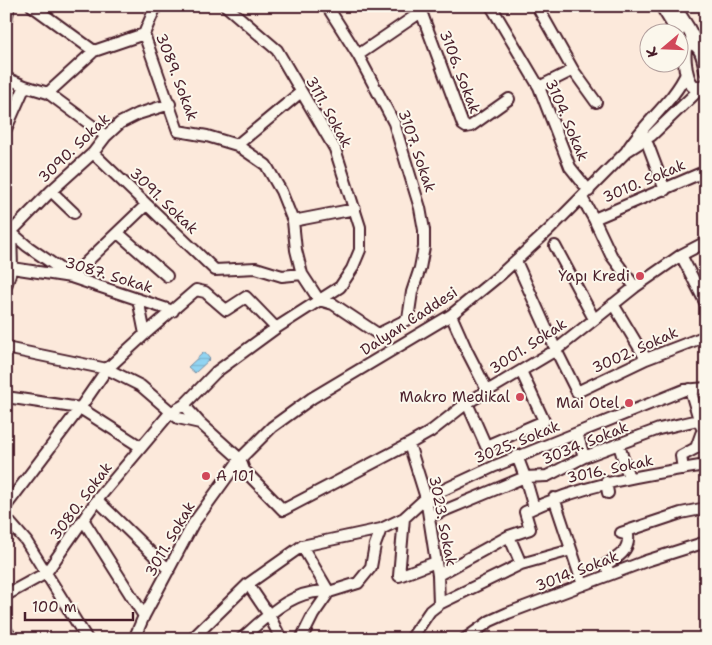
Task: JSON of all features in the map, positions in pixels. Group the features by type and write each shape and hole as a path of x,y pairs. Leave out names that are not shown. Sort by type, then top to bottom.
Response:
{"main road":[{"path":"662,6 672,22"},
{"path":"674,6 688,28 706,71"},
{"path":"690,67 698,52"},
{"path":"687,72 689,83 693,86 703,86"}],"street":[{"path":"6,20 9,6"},
{"path":"32,6 94,51"},
{"name":"3111. Sokak","path":"226,6 278,50 335,150 355,209 360,227 360,250 352,269 340,287 319,300"},
{"name":"3107. Sokak","path":"327,6 358,55 394,123 420,208 424,230 424,246 420,268 412,292 408,319"},
{"name":"3104. Sokak","path":"491,6 538,87 570,167 585,195 611,255 635,287"},
{"path":"537,6 573,70 596,102"},
{"name":"3089. Sokak","path":"153,7 144,34 178,131 207,136 237,145 266,165 294,221 296,250 302,274 319,300"},
{"path":"358,55 420,9"},
{"name":"3106. Sokak","path":"420,9 464,126 471,126 509,99"},
{"path":"48,92 94,51 144,34"},
{"path":"538,87 573,70"},
{"path":"626,152 633,140 668,101 687,72"},
{"path":"6,78 25,86 48,92 106,136"},
{"path":"6,129 25,86"},
{"path":"626,152 652,135 703,86"},
{"path":"237,145 302,92"},
{"name":"3090. Sokak","path":"9,230 93,153 106,136 120,123 138,114 170,104"},
{"path":"648,145 665,190"},
{"name":"Dalyan Caddesi","path":"240,459 272,427 312,398 451,316 516,261 585,195 626,152"},
{"name":"3091. Sokak","path":"93,153 215,270 256,268 282,276 302,274"},
{"name":"3010. Sokak","path":"594,219 706,171"},
{"path":"51,191 74,213"},
{"path":"9,230 27,246 72,277 146,205"},
{"path":"294,221 355,209"},
{"path":"6,286 9,267 9,230"},
{"path":"118,232 167,276"},
{"name":"3001. Sokak","path":"240,459 244,470 283,510 430,432 467,403 556,350 635,287 681,255 706,242"},
{"path":"555,246 594,319"},
{"path":"681,255 706,304"},
{"path":"516,261 556,350"},
{"name":"3087. Sokak","path":"9,267 72,277 173,311"},
{"path":"6,506 107,369 196,290 205,292 226,310 246,297 276,328"},
{"path":"138,299 145,334"},
{"path":"240,459 200,423 184,405 216,372 276,328 319,300 333,304 378,334 408,319 415,337"},
{"path":"613,304 646,359"},
{"path":"451,316 487,390"},
{"name":"3002. Sokak","path":"556,350 577,392 646,359 706,336"},
{"path":"6,348 107,369 141,386 178,418 200,423"},
{"path":"467,403 486,446 544,421 521,371"},
{"name":"3025. Sokak","path":"302,546 381,529 404,518 426,498 517,456 684,390 706,388"},
{"path":"683,469 681,456 696,448 702,427 690,389"},
{"path":"6,397 80,408 141,447"},
{"name":"3080. Sokak","path":"6,595 46,573 97,500 170,413 184,405"},
{"name":"3034. Sokak","path":"429,517 526,477 547,476 584,457 659,429 702,427"},
{"path":"577,433 584,457"},
{"name":"3023. Sokak","path":"409,444 426,498 438,575 439,604"},
{"path":"619,445 629,478"},
{"path":"438,575 509,536 530,529 525,512 534,508 526,477 517,456"},
{"name":"3011. Sokak","path":"134,639 144,616 193,524 240,459"},
{"name":"3016. Sokak","path":"534,508 554,498 607,488 629,478 706,465"},
{"path":"554,498 583,585"},
{"path":"97,500 168,570"},
{"path":"610,574 605,565 622,554 629,541 628,535 622,533 681,512 706,508"},
{"path":"6,518 26,541 87,639"},
{"path":"404,518 399,576 436,562"},
{"path":"84,521 144,616"},
{"path":"241,639 269,615 303,595 319,590 329,592 358,584 371,567 375,545 381,529"},
{"path":"509,536 521,564"},
{"name":"3014. Sokak","path":"465,639 490,621 508,612 610,574 706,542"},
{"path":"192,639 248,584 302,546 329,592"},
{"path":"411,639 430,611 439,604 521,564 571,550"},
{"path":"248,584 269,615 281,639"},
{"path":"301,639 313,615 329,592"},
{"path":"6,630 12,639"}],"water":[{"path":"204,352 210,359 195,373 188,367"}],"place":[{"name":"Yapı Kredi","path":"640,276"},
{"name":"Makro Medikal","path":"520,397"},
{"name":"Mai Otel","path":"629,403"},
{"name":"A 101","path":"206,476"}]}
